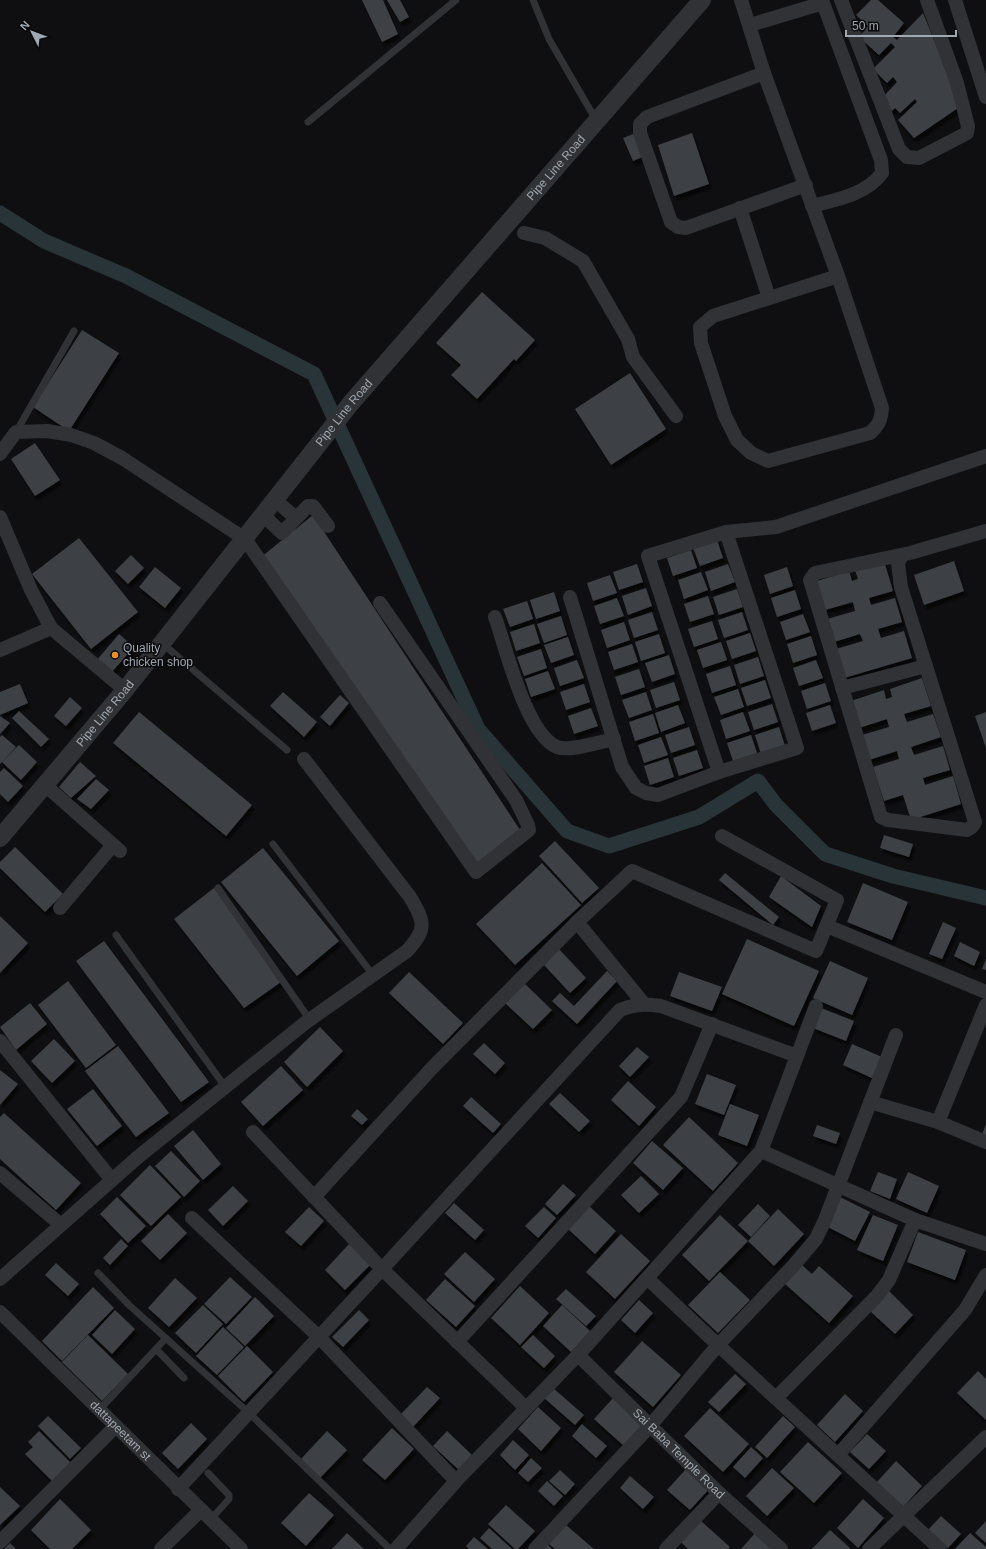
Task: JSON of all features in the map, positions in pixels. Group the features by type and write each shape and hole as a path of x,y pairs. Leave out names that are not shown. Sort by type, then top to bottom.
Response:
{"street":[{"name":"Pipe Line Road","path":"0,838 163,644 245,540 288,482 351,404 514,231 597,122 702,0"},
{"path":"742,0 764,73 806,185 812,206 838,276 882,408 882,420 878,426 870,432 768,461 751,453 737,440 725,416 701,343 700,327 713,316 838,276"},
{"path":"841,0 899,149 906,157 919,158 968,133 968,126 957,83 927,0"},
{"path":"955,0 986,97"},
{"path":"750,25 823,2 881,160 882,173 876,182 845,196 812,206"},
{"path":"764,73 647,117 640,124 640,133 671,222 678,227 686,228 806,185"},
{"path":"957,83 979,76"},
{"path":"740,208 769,298"},
{"path":"514,231 545,238 584,261 628,339 633,357 676,416"},
{"path":"0,454 16,432 47,431 71,434 94,442 122,458 245,540 476,872 528,830 528,825 516,800 380,603"},
{"path":"720,772 648,556 726,532 776,527 986,456"},
{"path":"275,500 296,518"},
{"path":"263,515 282,533 308,506 312,506 328,526"},
{"path":"0,517 31,590 51,628 125,690"},
{"path":"902,555 898,563 902,587 975,822 972,827 967,830 888,820 881,817 810,585 812,576 815,573 879,558 902,555 986,531"},
{"path":"570,597 622,767 627,777 636,788 646,793 658,795 720,772 797,748 726,532"},
{"path":"495,617 527,712 549,742 557,747 565,749 614,739"},
{"path":"0,650 51,628"},
{"path":"842,688 926,666"},
{"path":"0,1279 138,1157 310,1020 407,951 419,938 423,926 420,914 410,897 304,759"},
{"path":"45,785 116,848 60,908"},
{"path":"314,1197 433,1067 578,922 632,871 816,951 837,900 722,836"},
{"path":"578,922 644,1004"},
{"path":"826,926 986,992"},
{"path":"178,1488 319,1338 620,1010 631,1005 644,1004 660,1006 797,1056"},
{"path":"938,1122 986,1004"},
{"path":"396,1549 456,1481 578,1356 761,1151 816,1006"},
{"path":"457,1342 681,1097 712,1024"},
{"path":"535,1549 650,1426 718,1346 794,1265 816,1239 825,1220 896,1035"},
{"path":"0,1041 112,1180"},
{"path":"870,1102 938,1122 986,1142"},
{"path":"253,1132 382,1269 526,1408"},
{"path":"761,1151 915,1220 986,1244"},
{"path":"0,1173 61,1225"},
{"path":"192,1218 319,1338 456,1481"},
{"path":"776,1398 877,1296 889,1280 915,1220"},
{"path":"838,1455 965,1310 986,1275"},
{"path":"647,1278 718,1346 940,1549"},
{"name":"dattapeetam st","path":"0,1312 115,1427 241,1549"},
{"name":"Sai Baba Temple Road","path":"578,1356 719,1493 781,1549"},
{"path":"0,1542 115,1427"},
{"path":"869,1549 903,1515 986,1438"},
{"path":"666,1549 719,1493"},
{"path":"161,1549 206,1515"}],"lane":[{"path":"308,122 456,0"},
{"path":"533,0 549,39 597,122"},
{"path":"16,432 74,331"},
{"path":"163,644 287,750"},
{"path":"273,844 373,975"},
{"path":"218,888 310,1020"},
{"path":"116,935 226,1088"},
{"path":"98,1273 166,1338 249,1413 390,1549"},
{"path":"98,1410 166,1338"},
{"path":"156,1349 184,1378"},
{"path":"206,1515 229,1499 229,1496 208,1473"}],"building":[{"path":"362,0 383,0 398,34 382,42"},
{"path":"387,0 400,0 409,17 400,22"},
{"path":"871,0 878,0 904,23 893,37 897,40 923,13 961,106 914,138 898,120 917,102 915,99 900,113 895,108 892,111 885,104 888,101 884,96 897,82 893,77 887,83 873,69 895,47 891,43 879,55 859,37 868,26 856,15"},
{"path":"636,133 645,156 633,161 623,138"},
{"path":"692,133 709,184 674,196 658,145"},
{"path":"482,292 535,340 516,361 514,359 477,399 451,375 461,365 436,343"},
{"path":"82,330 119,353 69,431 33,407"},
{"path":"630,373 666,429 611,465 575,409"},
{"path":"35,443 60,480 35,496 11,459"},
{"path":"313,515 522,833 476,868 260,558"},
{"path":"79,538 138,612 91,649 32,574"},
{"path":"717,540 723,558 700,566 693,548"},
{"path":"691,550 697,568 673,576 667,558"},
{"path":"131,555 144,568 128,584 115,571"},
{"path":"884,561 893,591 869,598 871,605 895,598 902,622 878,629 881,638 904,631 912,658 844,678 836,649 863,641 860,634 834,642 827,619 855,611 853,602 825,610 817,581 849,571 852,581 858,579 855,570"},
{"path":"954,561 964,591 924,605 914,575"},
{"path":"637,564 643,582 619,590 613,572"},
{"path":"728,564 735,582 711,591 705,572"},
{"path":"155,567 181,588 165,608 139,587"},
{"path":"787,567 793,586 770,594 764,575"},
{"path":"701,572 708,590 684,599 678,580"},
{"path":"610,575 617,593 593,601 587,583"},
{"path":"646,588 652,606 628,615 622,596"},
{"path":"737,589 743,607 719,615 713,597"},
{"path":"795,590 801,609 777,617 771,598"},
{"path":"554,592 560,611 536,619 530,600"},
{"path":"708,596 714,614 690,622 684,604"},
{"path":"617,598 624,616 600,624 594,606"},
{"path":"527,601 533,619 510,627 503,609"},
{"path":"652,612 658,630 634,638 628,620"},
{"path":"742,612 748,630 724,638 718,620"},
{"path":"803,614 810,632 786,640 780,622"},
{"path":"561,616 567,635 544,643 537,624"},
{"path":"712,621 718,639 694,647 688,629"},
{"path":"624,622 630,640 607,648 601,630"},
{"path":"534,624 540,643 516,651 510,632"},
{"path":"750,633 756,651 732,659 726,641"},
{"path":"119,634 134,647 111,673 96,661"},
{"path":"659,634 665,653 641,661 635,642"},
{"path":"811,636 817,655 793,663 787,644"},
{"path":"568,637 574,655 551,663 544,645"},
{"path":"721,642 727,660 703,668 697,650"},
{"path":"632,644 638,662 614,670 608,652"},
{"path":"541,649 547,668 524,676 517,657"},
{"path":"669,655 675,674 652,682 645,663"},
{"path":"758,657 764,676 740,684 734,665"},
{"path":"577,660 584,678 560,686 554,668"},
{"path":"816,660 823,678 799,686 793,668"},
{"path":"730,666 736,685 712,693 706,674"},
{"path":"639,669 645,687 621,695 615,677"},
{"path":"548,671 555,689 531,697 525,679"},
{"path":"922,678 931,706 904,714 907,722 933,714 941,737 911,747 914,755 943,746 950,770 923,778 925,785 953,776 961,804 911,820 903,795 884,801 873,767 899,759 897,751 869,760 862,735 889,727 887,719 859,728 851,701 884,690 886,699 892,697 890,689"},
{"path":"765,680 771,698 747,706 741,688"},
{"path":"674,682 680,700 656,708 650,690"},
{"path":"825,683 831,701 807,709 801,691"},
{"path":"20,684 28,703 0,715 0,692"},
{"path":"584,684 590,702 566,710 560,692"},
{"path":"738,689 744,707 721,715 714,697"},
{"path":"283,692 317,722 304,737 270,706"},
{"path":"646,692 652,710 629,718 622,700"},
{"path":"340,695 349,703 330,726 320,717"},
{"path":"70,697 82,708 66,726 54,716"},
{"path":"772,704 778,722 754,730 748,712"},
{"path":"678,705 685,723 661,732 655,713"},
{"path":"830,705 836,723 812,731 806,713"},
{"path":"591,708 598,726 574,734 568,716"},
{"path":"19,711 49,739 41,747 12,718"},
{"path":"139,712 252,805 226,836 113,743"},
{"path":"743,712 750,731 726,739 720,720"},
{"path":"986,712 986,748 975,716"},
{"path":"653,714 659,733 635,741 629,722"},
{"path":"0,716 10,723 0,734"},
{"path":"689,727 695,745 671,753 665,735"},
{"path":"779,727 785,746 761,754 755,735"},
{"path":"2,735 16,747 0,764 0,737"},
{"path":"751,735 757,753 733,761 727,743"},
{"path":"661,737 668,755 644,763 638,745"},
{"path":"19,745 37,762 21,780 2,762"},
{"path":"697,750 703,768 679,776 673,758"},
{"path":"668,758 674,777 650,785 644,766"},
{"path":"80,762 96,776 71,798 59,787"},
{"path":"4,768 23,786 8,802 0,794 0,772"},
{"path":"96,779 109,790 91,809 77,799"},
{"path":"884,835 913,844 909,857 880,848"},
{"path":"555,841 599,888 582,903 539,856"},
{"path":"15,847 63,894 45,912 0,868 0,862"},
{"path":"263,848 339,941 297,976 221,882"},
{"path":"542,863 581,905 515,965 476,924"},
{"path":"725,873 779,917 773,925 719,880"},
{"path":"781,876 821,906 812,927 769,897"},
{"path":"863,883 908,902 892,940 847,922"},
{"path":"214,888 281,982 244,1008 174,919"},
{"path":"0,916 28,943 0,973"},
{"path":"943,922 956,928 942,959 929,954"},
{"path":"747,939 819,971 794,1026 722,994"},
{"path":"104,941 209,1082 181,1102 76,961"},
{"path":"960,942 980,952 974,966 954,956"},
{"path":"559,949 586,978 570,993 544,965"},
{"path":"986,959 986,970 982,969"},
{"path":"830,961 868,978 852,1015 813,998"},
{"path":"607,971 617,981 577,1024 552,1001 560,993 574,1006"},
{"path":"409,972 463,1023 443,1044 389,993"},
{"path":"679,972 722,987 712,1011 670,996"},
{"path":"68,981 116,1045 86,1068 38,1005"},
{"path":"524,983 552,1010 533,1029 505,1003"},
{"path":"30,1003 47,1024 16,1050 0,1027"},
{"path":"821,1008 854,1021 846,1041 813,1028"},
{"path":"320,1027 343,1051 307,1087 284,1062"},
{"path":"54,1039 75,1061 52,1083 31,1061"},
{"path":"484,1043 505,1063 495,1074 473,1054"},
{"path":"852,1044 882,1057 872,1078 843,1065"},
{"path":"118,1046 169,1113 136,1137 85,1071"},
{"path":"637,1047 649,1057 630,1077 619,1066"},
{"path":"281,1066 303,1090 263,1126 241,1102"},
{"path":"0,1070 18,1084 0,1105"},
{"path":"707,1074 736,1085 724,1115 695,1104"},
{"path":"628,1081 656,1107 639,1126 611,1100"},
{"path":"93,1089 122,1126 97,1146 67,1109"},
{"path":"560,1093 590,1121 579,1132 549,1104"},
{"path":"471,1097 501,1124 493,1133 463,1106"},
{"path":"730,1104 759,1115 747,1146 718,1135"},
{"path":"357,1109 368,1119 362,1125 351,1116"},
{"path":"4,1113 81,1183 56,1210 0,1159 0,1117"},
{"path":"689,1117 738,1163 713,1191 663,1145"},
{"path":"986,1124 986,1139 981,1137"},
{"path":"817,1125 840,1133 836,1144 813,1136"},
{"path":"193,1130 221,1164 203,1180 174,1146"},
{"path":"652,1141 683,1168 663,1190 633,1163"},
{"path":"171,1151 200,1181 184,1197 155,1166"},
{"path":"150,1165 181,1197 151,1226 120,1195"},
{"path":"878,1172 897,1179 890,1199 870,1191"},
{"path":"908,1172 939,1186 927,1213 896,1199"},
{"path":"641,1176 659,1194 639,1213 621,1195"},
{"path":"563,1184 576,1195 557,1215 545,1204"},
{"path":"233,1186 248,1201 223,1226 208,1210"},
{"path":"117,1197 146,1226 128,1243 100,1214"},
{"path":"840,1197 870,1212 855,1241 826,1226"},
{"path":"454,1203 484,1230 475,1240 445,1213"},
{"path":"758,1204 770,1216 751,1237 738,1225"},
{"path":"588,1205 616,1231 595,1254 567,1228"},
{"path":"309,1207 324,1221 301,1246 285,1232"},
{"path":"544,1207 556,1218 538,1238 525,1226"},
{"path":"778,1209 804,1234 774,1266 748,1241"},
{"path":"168,1214 187,1233 160,1260 141,1241"},
{"path":"720,1215 748,1241 709,1281 682,1255"},
{"path":"873,1215 898,1225 883,1261 857,1250"},
{"path":"918,1232 966,1250 955,1280 907,1262"},
{"path":"621,1234 650,1261 615,1299 586,1272"},
{"path":"121,1239 128,1246 110,1265 103,1258"},
{"path":"349,1244 371,1264 345,1290 325,1270"},
{"path":"465,1252 495,1279 474,1302 444,1274"},
{"path":"56,1263 79,1284 68,1296 45,1275"},
{"path":"802,1265 812,1274 819,1266 853,1296 829,1323 785,1284"},
{"path":"720,1272 750,1300 718,1333 688,1305"},
{"path":"230,1277 252,1297 226,1324 204,1304"},
{"path":"175,1278 197,1298 169,1327 148,1308"},
{"path":"445,1279 475,1306 456,1327 426,1300"},
{"path":"520,1286 549,1313 520,1345 491,1318"},
{"path":"93,1287 114,1308 62,1361 42,1341"},
{"path":"566,1289 596,1316 586,1326 556,1299"},
{"path":"889,1291 913,1315 895,1334 870,1311"},
{"path":"255,1297 274,1316 245,1346 226,1328"},
{"path":"639,1300 653,1313 635,1333 621,1320"},
{"path":"203,1305 223,1324 196,1353 175,1333"},
{"path":"562,1305 590,1331 571,1352 543,1326"},
{"path":"115,1310 135,1329 112,1354 92,1335"},
{"path":"359,1310 369,1320 343,1347 332,1337"},
{"path":"223,1327 244,1347 217,1375 196,1356"},
{"path":"88,1335 128,1374 102,1401 62,1362"},
{"path":"533,1335 555,1356 544,1368 521,1347"},
{"path":"642,1341 681,1375 653,1407 614,1372"},
{"path":"247,1346 273,1372 244,1402 218,1376"},
{"path":"978,1371 986,1379 986,1420 957,1393"},
{"path":"735,1374 746,1384 719,1412 708,1402"},
{"path":"427,1387 440,1398 413,1427 400,1415"},
{"path":"553,1388 584,1415 575,1425 544,1398"},
{"path":"845,1394 863,1411 835,1442 817,1425"},
{"path":"614,1397 645,1425 625,1447 594,1419"},
{"path":"538,1407 561,1428 541,1451 518,1429"},
{"path":"710,1408 749,1444 723,1472 684,1436"},
{"path":"48,1416 81,1448 70,1459 38,1426"},
{"path":"783,1416 795,1427 767,1458 755,1447"},
{"path":"191,1423 207,1439 178,1469 162,1453"},
{"path":"582,1424 607,1446 596,1458 572,1436"},
{"path":"392,1428 414,1449 385,1480 362,1460"},
{"path":"39,1431 72,1464 53,1482 25,1454 33,1447 28,1442"},
{"path":"327,1431 347,1450 320,1478 301,1459"},
{"path":"447,1431 472,1455 459,1470 433,1446"},
{"path":"867,1434 886,1451 869,1469 850,1452"},
{"path":"513,1440 529,1455 515,1470 500,1455"},
{"path":"808,1442 842,1473 814,1503 780,1472"},
{"path":"751,1447 763,1458 745,1478 733,1467"},
{"path":"531,1458 542,1468 528,1482 518,1473"},
{"path":"896,1461 922,1486 902,1508 876,1483"},
{"path":"772,1468 794,1488 767,1516 746,1496"},
{"path":"686,1469 709,1489 690,1510 667,1490"},
{"path":"560,1470 575,1484 565,1495 549,1481"},
{"path":"630,1476 654,1497 643,1509 620,1488"},
{"path":"547,1481 563,1496 554,1506 538,1491"},
{"path":"0,1487 20,1506 0,1525"},
{"path":"309,1493 334,1515 306,1546 281,1523"},
{"path":"60,1499 91,1530 72,1549 50,1549 31,1530"},
{"path":"863,1499 884,1518 858,1548 837,1528"},
{"path":"506,1505 535,1531 518,1549 515,1549 488,1524"},
{"path":"941,1516 961,1534 948,1548 928,1530"},
{"path":"701,1521 730,1547 728,1549 688,1549 681,1542"},
{"path":"986,1521 986,1543 975,1533"},
{"path":"566,1525 594,1549 555,1549 549,1544"},
{"path":"489,1528 512,1549 492,1549 480,1538"},
{"path":"830,1530 850,1548 812,1549"},
{"path":"757,1531 776,1549 741,1549"},
{"path":"347,1533 364,1549 332,1549"},
{"path":"970,1533 986,1547 986,1549 955,1549"},
{"path":"474,1537 488,1549 469,1549 466,1546"},
{"path":"10,1543 16,1549 4,1549"},
{"path":"547,1544 552,1549 543,1549"}],"waterway":[{"path":"0,213 44,241 126,276 314,374 478,729 567,831 609,846 699,817 758,781 776,805 825,854 893,876 986,898"}],"place":[{"name":"Quality chicken shop","path":"115,655"}]}
